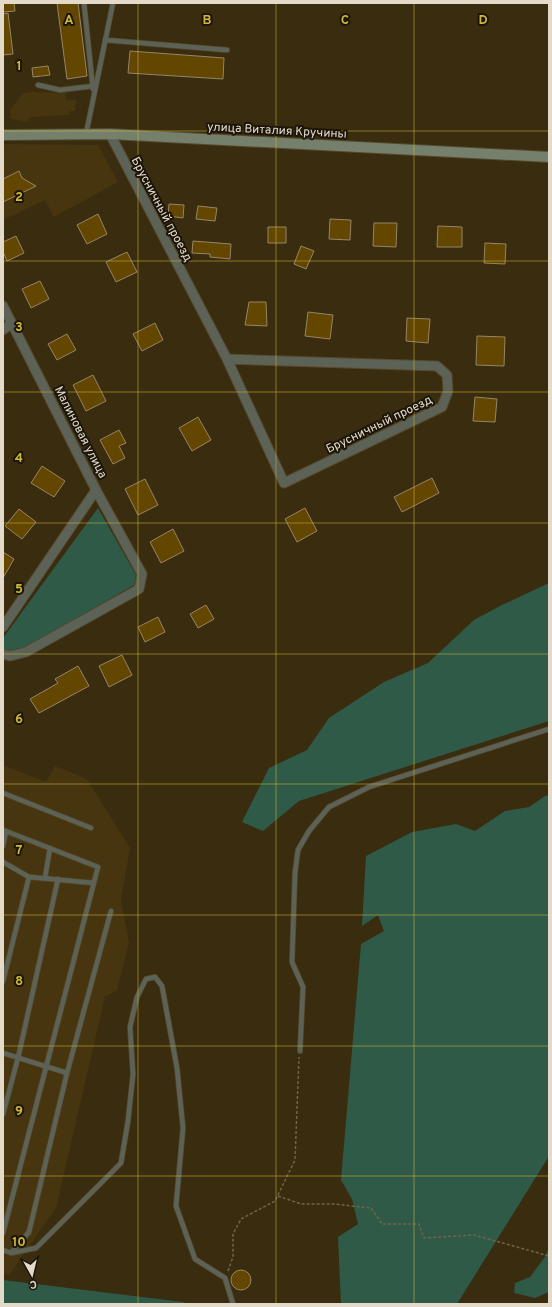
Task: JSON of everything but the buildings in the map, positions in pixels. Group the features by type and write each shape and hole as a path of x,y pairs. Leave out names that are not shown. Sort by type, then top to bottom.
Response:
{"street":[{"name":"улица Виталия Кручины","path":"3,135 110,134 549,157"},
{"name":"Брусничный проезд","path":"110,134 227,359 284,483 442,407 448,391 446,375 437,366 227,359"},
{"name":"Малиновая улица","path":"3,306 96,490 3,627"},
{"path":"3,330 12,323"},
{"path":"3,654 10,656 26,652 139,589 142,574 96,490"}],"lane":[{"path":"84,3 94,95"},
{"path":"86,134 113,3"},
{"path":"105,40 227,50"},
{"path":"38,85 60,90 93,86"},
{"path":"300,1051 303,987 292,962 295,873 298,850 309,831 329,807 369,788 549,729"},
{"path":"3,793 91,828"},
{"path":"3,846 5,831 98,867 3,1233"},
{"path":"45,878 50,848"},
{"path":"3,862 29,877 94,883"},
{"path":"3,981 29,877"},
{"path":"3,1114 18,1058 58,879"},
{"path":"11,1253 29,1232 67,1073 111,911"},
{"path":"3,1250 11,1253 36,1248 121,1162 128,1121 133,1074 130,1027 137,997 146,979 155,977 162,986 177,1068 183,1128 176,1206 196,1259 225,1278 233,1304"},
{"path":"3,1053 67,1073"}],"path":[{"path":"225,1278 233,1257 233,1234 241,1219 275,1201 295,1160 300,1051"},
{"path":"278,1196 301,1204 334,1204 371,1208 382,1224 419,1224 424,1238 474,1235 549,1256"}],"shaded area":[{"path":"23,93 66,93 66,100 76,100 75,111 70,111 69,115 29,117 28,122 11,119 10,110"},
{"path":"3,144 98,145 118,182 54,217 45,200 3,220"},
{"path":"3,765 46,782 55,766 87,779 130,848 121,900 129,943 117,990 105,997 56,1208 9,1275 3,1273"}],"green space":[{"path":"98,508 136,575 134,585 27,647 9,652 3,649 3,638"},
{"path":"549,583 549,721 299,801 263,831 242,822 269,768 307,750 329,718 384,682 428,663 474,620"},
{"path":"549,795 549,1156 457,1304 341,1304 338,1237 358,1224 352,1199 341,1180 361,944 384,931 378,915 362,926 366,856 412,832 456,824 475,831 505,811 529,807 545,796"},
{"path":"549,1247 549,1292 535,1298 514,1293 515,1283 530,1277 545,1257"},
{"path":"3,1280 183,1302 188,1304 3,1304"}]}
